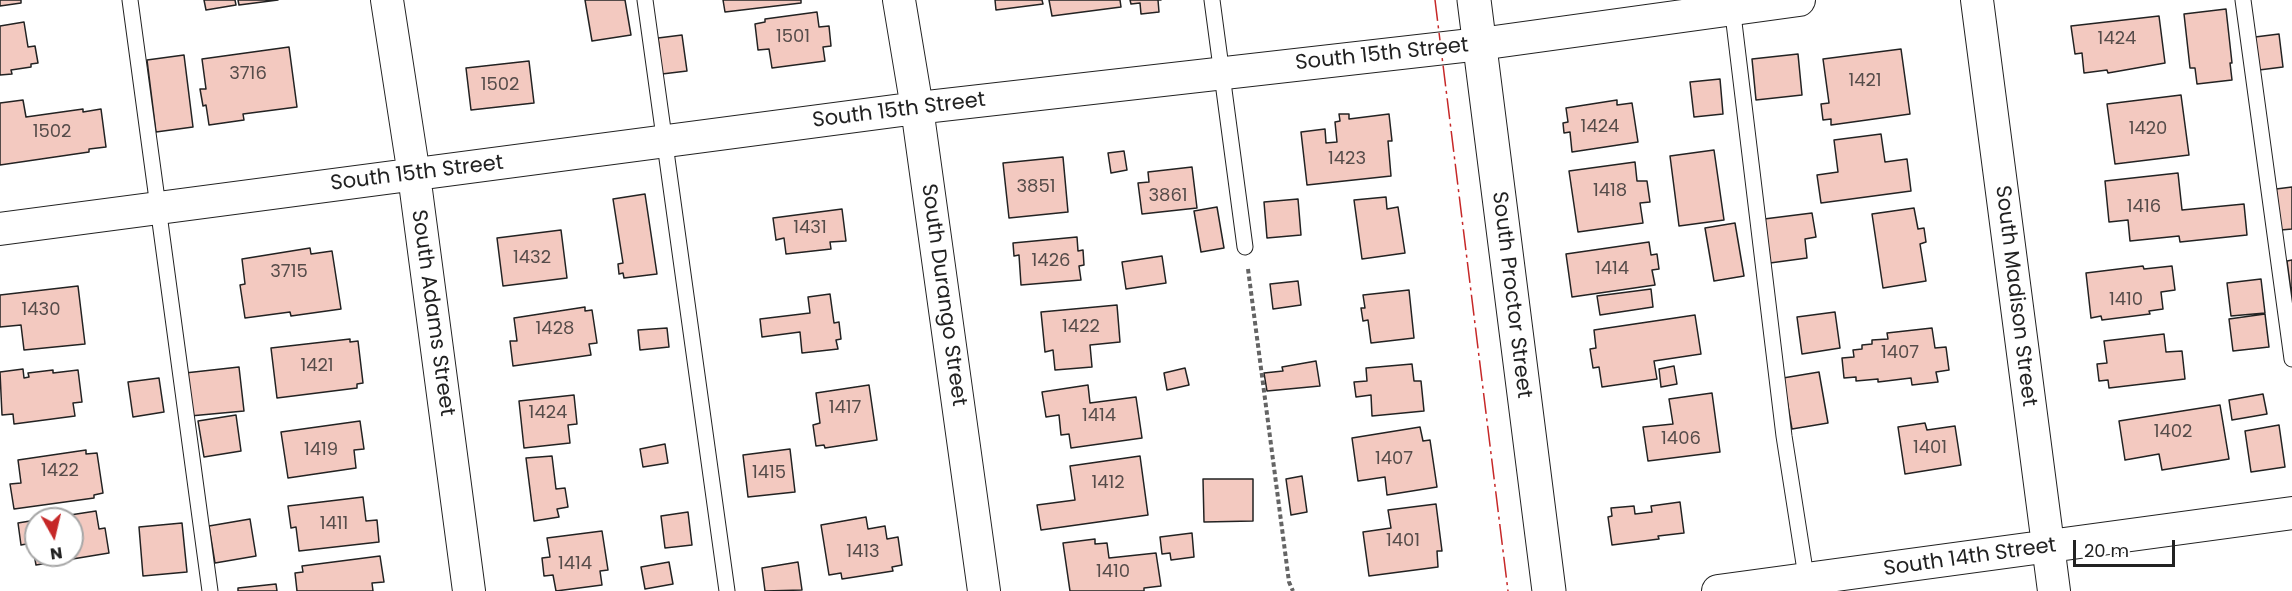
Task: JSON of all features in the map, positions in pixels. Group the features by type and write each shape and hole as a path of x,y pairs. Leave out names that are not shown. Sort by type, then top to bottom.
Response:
{"street":[{"name":"South Adams Street","path":"387,0 414,175 469,591"},
{"name":"South Durango Street","path":"899,0 917,108 984,591"},
{"name":"South Proctor Street","path":"1474,0 1549,591"},
{"name":"South 15th Street","path":"0,229 917,108 1480,44 1731,4 1799,0"},
{"name":"South Madison Street","path":"1977,0 2054,591"},
{"name":"South 14th Street","path":"1718,591 1807,585 2048,547 2292,513"}],"lane":[{"path":"130,0 210,591"},
{"path":"645,0 727,591"},
{"path":"1212,0 1245,247"},
{"path":"2243,0 2292,359"},
{"path":"1731,4 1784,436 1807,585"}],"path":[{"path":"1245,247 1289,582 1293,591"}],"building":[{"path":"0,0 21,0 21,3 0,6"},
{"path":"204,0 235,0 236,5 206,10"},
{"path":"238,0 278,0 239,5"},
{"path":"585,0 625,0 631,35 592,41"},
{"path":"723,0 801,0 801,3 725,12"},
{"path":"995,0 1042,0 1043,4 996,10"},
{"path":"1049,0 1120,0 1121,7 1052,16"},
{"path":"1130,0 1158,0 1159,12 1141,14 1140,3 1131,4"},
{"path":"2226,9 2232,80 2197,84 2195,68 2190,68 2184,14"},
{"path":"817,12 819,27 829,26 831,46 823,47 825,61 772,68 769,49 758,50 755,24 765,22 765,19"},
{"path":"2159,16 2165,63 2108,73 2107,70 2084,73 2082,53 2075,54 2071,26"},
{"path":"24,22 28,47 35,46 38,63 31,64 31,67 11,70 12,74 0,75 0,26"},
{"path":"2279,34 2283,67 2259,70 2255,37"},
{"path":"682,35 687,71 662,74 658,38"},
{"path":"289,47 297,107 243,114 244,120 209,125 206,105 203,106 200,89 206,89 202,59"},
{"path":"1901,49 1910,114 1831,125 1831,119 1823,120 1821,104 1829,103 1823,59"},
{"path":"1798,54 1802,95 1756,100 1752,59"},
{"path":"184,55 193,127 156,132 147,60"},
{"path":"529,61 534,103 471,110 466,68"},
{"path":"1720,79 1723,114 1694,117 1690,82"},
{"path":"2181,95 2189,155 2115,164 2107,104"},
{"path":"23,100 26,117 83,109 83,112 101,109 106,147 89,149 89,152 0,165 0,103"},
{"path":"1617,100 1617,105 1632,103 1638,142 1572,152 1570,132 1564,133 1563,123 1568,122 1566,108"},
{"path":"1339,114 1349,114 1349,119 1389,114 1392,141 1388,141 1391,176 1307,185 1301,132 1325,129 1326,143 1337,142 1335,122 1340,121"},
{"path":"1881,134 1885,162 1907,159 1911,191 1821,203 1817,175 1838,172 1834,140"},
{"path":"1714,150 1724,220 1679,226 1670,156"},
{"path":"1124,151 1127,170 1111,173 1108,153"},
{"path":"1063,157 1068,212 1009,218 1003,163"},
{"path":"1635,162 1637,181 1647,181 1650,202 1640,203 1643,223 1578,232 1569,171"},
{"path":"1192,167 1197,208 1142,214 1138,183 1149,182 1148,172"},
{"path":"2178,173 2182,210 2244,204 2247,235 2180,242 2179,236 2130,241 2128,220 2109,222 2105,181"},
{"path":"2292,187 2292,229 2281,230 2276,189"},
{"path":"645,194 657,274 624,278 623,273 619,274 618,264 623,263 613,199"},
{"path":"1386,197 1387,209 1398,207 1405,253 1362,259 1354,200"},
{"path":"1298,199 1301,235 1267,238 1264,202"},
{"path":"1217,207 1224,248 1201,252 1194,211"},
{"path":"1914,208 1918,229 1924,228 1926,242 1920,244 1926,281 1883,288 1872,214"},
{"path":"842,209 846,241 830,242 831,249 786,254 784,238 776,240 773,218"},
{"path":"1812,213 1816,237 1805,239 1807,258 1770,263 1764,219"},
{"path":"1735,223 1744,276 1714,281 1705,228"},
{"path":"561,230 567,278 503,286 497,238"},
{"path":"1077,237 1078,251 1083,250 1084,265 1079,266 1081,280 1021,285 1019,255 1014,256 1013,243"},
{"path":"1649,242 1651,255 1657,254 1659,269 1652,270 1655,285 1572,297 1566,254"},
{"path":"310,248 311,254 332,251 341,309 291,316 290,312 245,318 240,285 245,284 242,259"},
{"path":"1162,256 1166,283 1126,289 1122,262"},
{"path":"2292,260 2292,299 2287,261"},
{"path":"2143,266 2144,269 2172,266 2175,290 2161,292 2163,309 2149,311 2150,314 2102,320 2101,316 2091,318 2086,273"},
{"path":"2261,279 2265,313 2231,316 2227,283"},
{"path":"1298,281 1301,305 1273,309 1270,284"},
{"path":"78,286 85,344 24,350 21,325 0,327 0,295"},
{"path":"1651,289 1653,307 1600,315 1597,296"},
{"path":"1409,290 1414,338 1371,343 1368,320 1363,321 1361,308 1365,308 1363,295"},
{"path":"830,294 834,323 839,322 841,339 836,340 838,349 802,353 800,332 762,337 760,319 810,313 808,297"},
{"path":"1117,305 1120,342 1090,345 1092,367 1055,370 1053,350 1045,352 1041,312"},
{"path":"585,307 585,311 592,310 597,343 589,344 591,355 513,366 510,341 517,341 514,318"},
{"path":"1835,312 1840,348 1802,354 1797,317"},
{"path":"2265,314 2269,347 2233,351 2229,319"},
{"path":"1695,315 1701,354 1654,361 1657,379 1602,387 1599,367 1593,368 1590,349 1596,348 1594,330"},
{"path":"667,328 669,347 640,350 638,330"},
{"path":"1932,328 1935,348 1946,347 1949,370 1936,372 1938,382 1912,385 1911,378 1878,382 1878,379 1856,381 1856,377 1844,378 1842,358 1854,357 1853,350 1862,349 1862,345 1872,344 1872,340 1888,339 1887,333"},
{"path":"2164,334 2166,352 2182,351 2185,379 2109,388 2108,380 2099,381 2097,364 2107,363 2104,341"},
{"path":"350,339 350,342 358,341 363,383 357,384 357,388 277,398 271,348"},
{"path":"1316,361 1320,386 1267,391 1264,373 1283,371 1282,367"},
{"path":"1412,364 1414,381 1421,381 1424,411 1372,416 1371,395 1356,397 1354,382 1367,381 1366,368"},
{"path":"1674,366 1677,384 1661,387 1659,369"},
{"path":"239,367 244,411 190,416 185,373"},
{"path":"1185,368 1189,385 1167,390 1164,373"},
{"path":"23,369 24,378 29,377 28,373 78,370 82,402 73,403 75,416 14,424 13,414 2,415 0,372"},
{"path":"1819,372 1828,423 1792,429 1783,378"},
{"path":"159,378 164,412 133,417 128,382"},
{"path":"869,385 877,440 825,448 824,445 816,446 813,425 820,423 816,393"},
{"path":"1088,385 1090,403 1136,397 1142,438 1071,448 1069,434 1061,435 1059,415 1046,417 1042,392"},
{"path":"1712,393 1720,452 1648,461 1643,427 1673,424 1669,399"},
{"path":"2263,394 2267,414 2232,420 2229,400"},
{"path":"574,395 577,424 568,425 570,443 524,448 519,401"},
{"path":"2220,405 2229,459 2162,470 2159,454 2125,460 2119,421"},
{"path":"236,415 241,451 204,457 198,421"},
{"path":"360,421 364,449 354,450 356,468 288,478 281,432"},
{"path":"1925,423 1927,430 1955,426 1961,465 1905,474 1898,427"},
{"path":"2279,425 2285,467 2251,472 2245,431"},
{"path":"1420,427 1423,441 1430,440 1437,487 1387,495 1385,477 1358,481 1352,438"},
{"path":"665,444 668,463 643,467 640,449"},
{"path":"790,449 795,492 748,497 743,455"},
{"path":"86,450 86,454 97,453 103,493 94,495 94,498 14,509 10,484 21,483 18,460"},
{"path":"552,456 556,489 565,488 568,507 557,509 559,517 534,521 526,458"},
{"path":"1140,456 1148,515 1041,530 1037,505 1075,500 1070,466"},
{"path":"1302,476 1307,512 1291,515 1286,479"},
{"path":"1203,479 1253,479 1253,521 1204,522"},
{"path":"363,497 366,521 377,520 379,542 299,551 296,527 291,528 288,506"},
{"path":"1680,502 1684,533 1658,536 1659,539 1612,545 1608,517 1612,516 1611,508 1634,506 1635,514 1652,512 1651,506"},
{"path":"1436,504 1442,551 1437,551 1438,567 1369,576 1363,532 1391,528 1388,510"},
{"path":"96,511 99,529 105,528 109,553 84,557 84,513"},
{"path":"688,512 692,545 665,548 661,516"},
{"path":"866,517 868,529 885,526 887,539 898,537 902,565 892,567 893,571 842,579 841,573 829,575 821,525"},
{"path":"250,519 256,556 215,563 209,526"},
{"path":"24,522 24,544 21,545 18,523"},
{"path":"182,523 187,572 143,576 139,527"},
{"path":"602,531 608,570 600,571 602,585 556,591 553,575 544,576 542,558 550,557 547,538"},
{"path":"1192,533 1194,557 1171,560 1170,553 1162,554 1160,537"},
{"path":"1095,539 1095,544 1107,543 1109,558 1156,553 1161,586 1144,588 1144,591 1070,591 1063,543"},
{"path":"380,556 384,582 372,583 373,591 297,591 295,573 303,572 302,566"},
{"path":"669,562 673,584 645,589 641,567"},
{"path":"798,562 802,590 765,591 762,568"},
{"path":"276,584 277,591 238,591 238,588"}],"power":[{"path":"1435,0 1508,591"}]}
